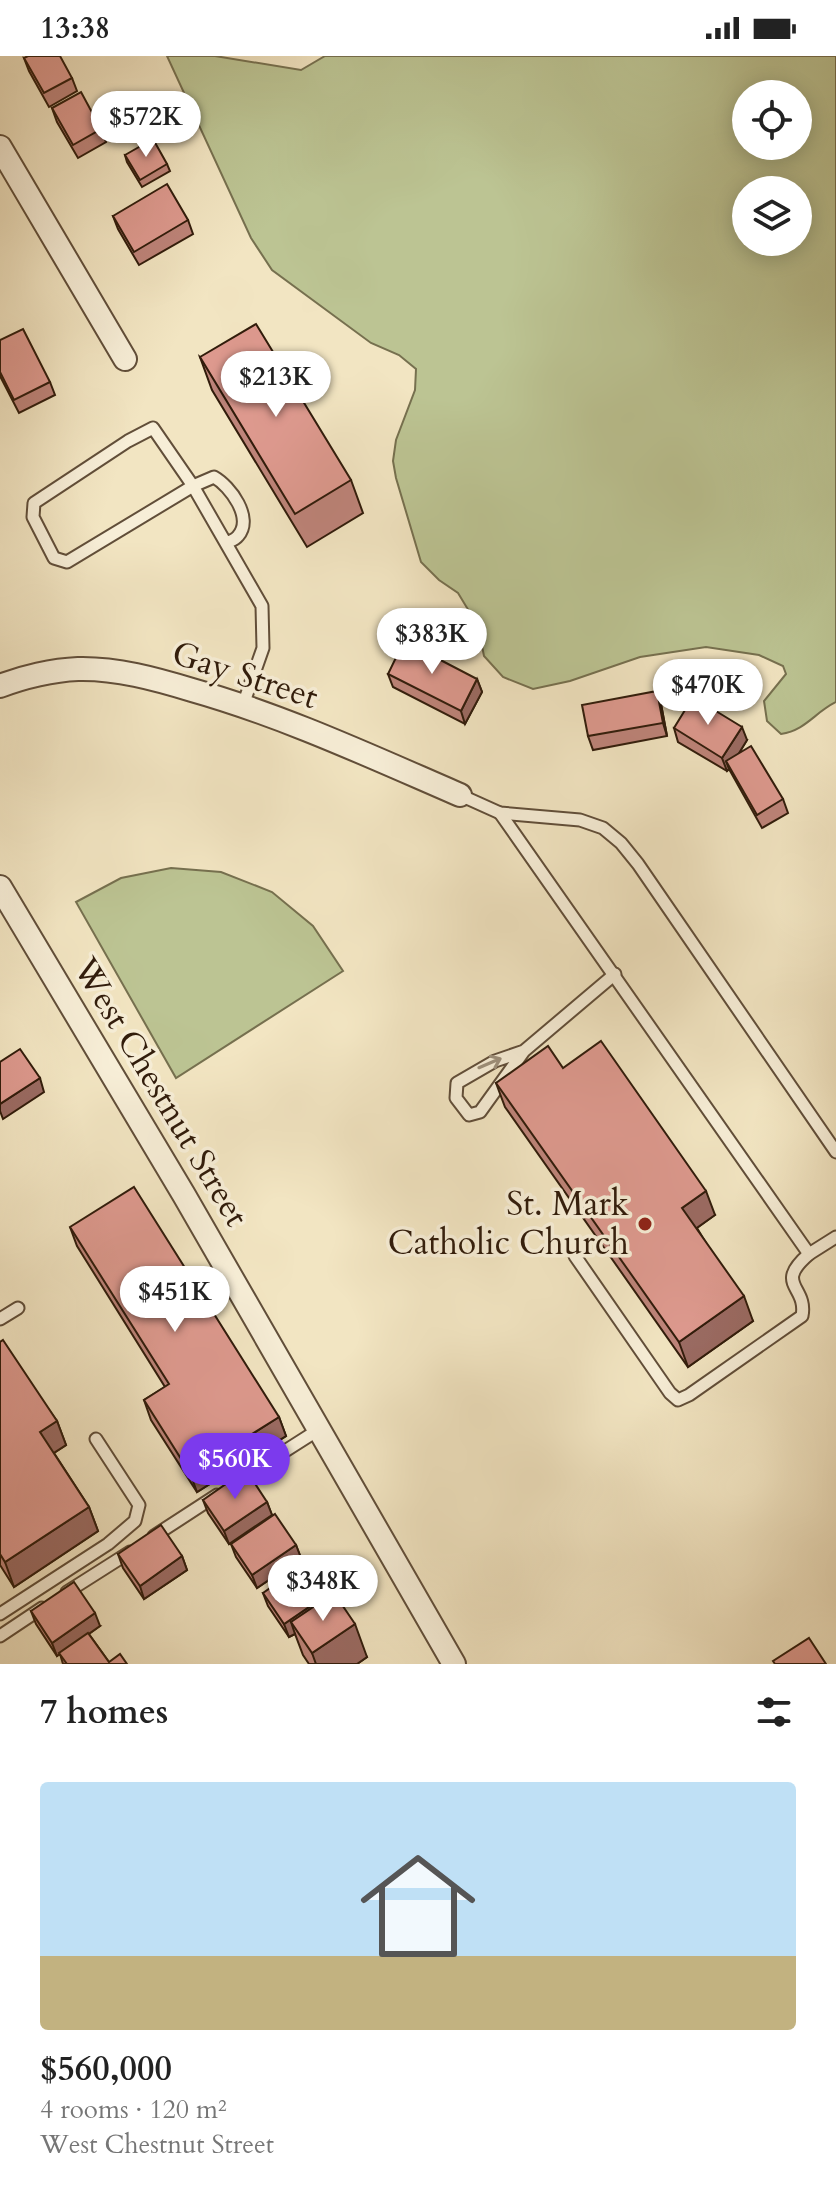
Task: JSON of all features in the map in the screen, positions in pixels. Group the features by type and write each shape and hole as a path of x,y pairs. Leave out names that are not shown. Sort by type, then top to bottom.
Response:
{"street":[{"path":"0,147 125,359"},
{"name":"Gay Street","path":"0,686 78,669 165,682 243,705 460,795"},
{"name":"West Chestnut Street","path":"0,887 184,1195 454,1664"}],"lane":[{"path":"226,543 238,536 243,525 242,510 225,482 214,477 193,486 67,562 54,558 33,517 34,503 153,428 193,486 262,606 263,648 243,705"},
{"path":"460,795 500,813 580,820 603,828 621,843 836,1152"},
{"path":"500,813 809,1254"},
{"path":"524,1051 495,1061 457,1083 456,1098 469,1115 480,1112 524,1051 615,974"},
{"path":"575,1256 670,1393 678,1400 802,1316 804,1306 791,1279 794,1267 836,1237"},
{"path":"0,1319 18,1308"},
{"path":"0,1636 318,1430"},
{"path":"0,1614 108,1544 135,1521 139,1505 96,1439"}],"green space":[{"path":"167,56 215,56 301,70 325,56 836,56 836,702 804,725 781,734 767,721 764,701 786,674 783,666 759,655 706,647 640,657 570,681 533,689 503,677 484,656 478,626 458,593 421,562 396,478 393,461 396,440 415,390 416,369 399,355 371,343 272,270 251,238"},
{"path":"171,868 221,872 272,892 313,926 343,971 176,1078 76,902 121,878"}],"building":[{"path":"60,56 72,78 44,93 24,58"},
{"path":"81,92 101,129 73,145 52,108"},
{"path":"153,139 167,164 140,180 125,155"},
{"path":"167,184 188,220 134,252 113,216"},
{"path":"256,324 351,480 295,514 200,357"},
{"path":"23,329 50,382 14,400 0,372 0,340"},
{"path":"404,641 477,679 461,711 388,674"},
{"path":"657,691 663,723 588,736 582,705"},
{"path":"693,697 742,727 722,758 674,728"},
{"path":"751,746 783,799 757,815 726,761"},
{"name":"St. Mark Catholic Church","path":"601,1041 706,1191 682,1208 744,1296 679,1342 496,1083 548,1046 563,1068"},
{"path":"20,1049 40,1078 0,1104 0,1062"},
{"path":"134,1187 279,1417 190,1473 144,1400 169,1384 70,1227"},
{"path":"3,1340 57,1421 40,1432 89,1507 5,1562 0,1554 0,1342"},
{"path":"246,1470 267,1502 224,1531 203,1500"},
{"path":"275,1514 296,1545 252,1575 231,1544"},
{"path":"161,1525 182,1556 140,1586 118,1554"},
{"path":"306,1563 328,1594 284,1624 263,1593"},
{"path":"74,1582 95,1613 52,1643 31,1611"},
{"path":"334,1593 355,1624 312,1653 291,1622"},
{"path":"88,1633 109,1662 120,1654 127,1664 67,1664 59,1653"},
{"path":"809,1638 826,1664 775,1664 773,1661"}],"place":[{"name":"St. Mark Catholic Church","path":"645,1224"}]}
